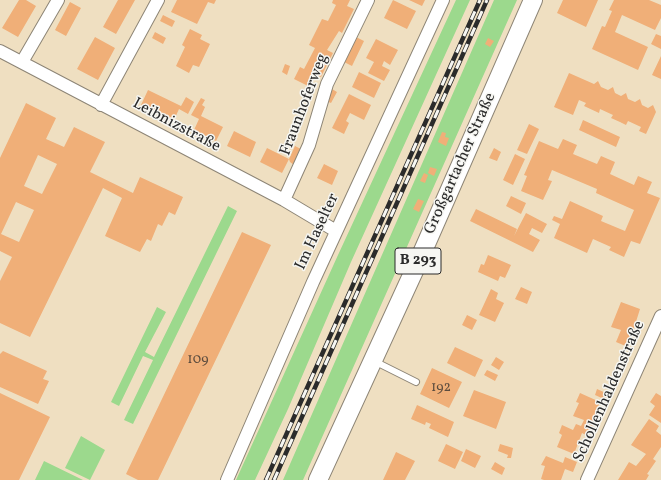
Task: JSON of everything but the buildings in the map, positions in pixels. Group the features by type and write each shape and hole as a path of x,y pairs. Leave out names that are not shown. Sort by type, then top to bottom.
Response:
{"main road":[{"name":"Großgartacher Straße","path":"318,480 533,0"}],"street":[{"path":"22,62 58,0"},
{"path":"101,105 158,0"},
{"name":"Fraunhoferweg","path":"284,200 309,145 327,84 368,0"},
{"name":"Im Haselter","path":"227,480 336,231 443,0"},
{"name":"Leibnizstraße","path":"0,51 284,200 336,231"},
{"name":"Schollenhaldenstraße","path":"587,480 661,316"}],"lane":[{"path":"372,361 416,382"}],"green space":[{"path":"456,0 470,0 351,262 288,409 255,480 236,480 338,255"},
{"path":"494,0 517,0 303,480 283,480"},
{"path":"228,206 237,211 133,424 124,420 153,360 143,356 119,406 111,402 157,307 166,312 145,352 154,357"},
{"path":"81,436 105,450 90,480 65,468"},
{"path":"44,461 83,480 35,480"}],"railway":[{"path":"266,480 480,0"},
{"path":"274,480 487,0"}]}
